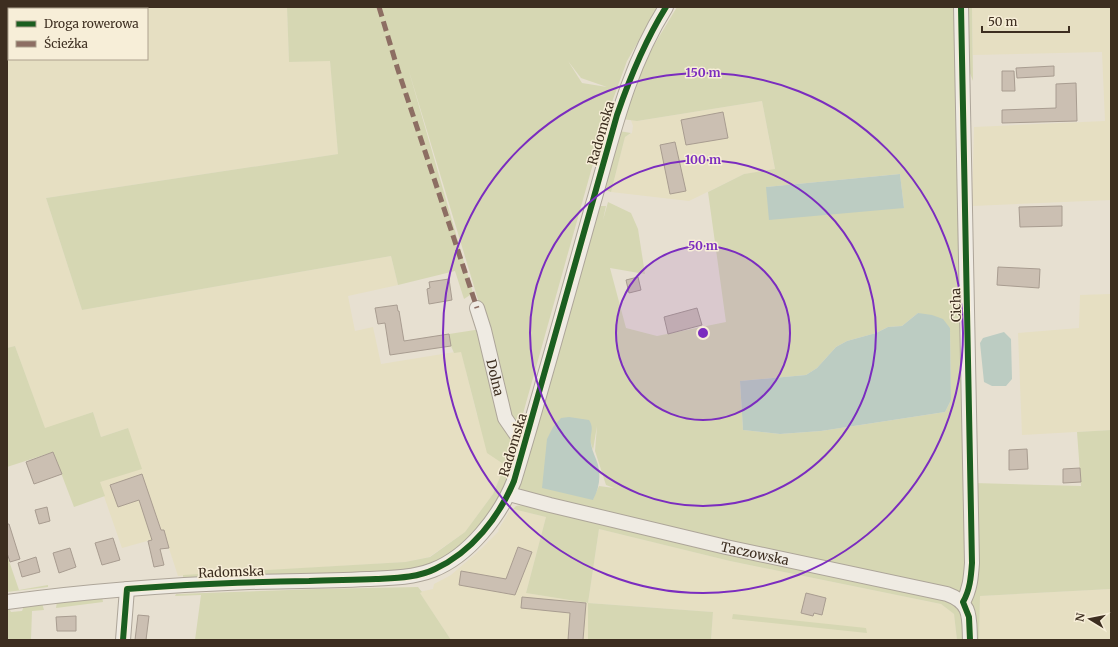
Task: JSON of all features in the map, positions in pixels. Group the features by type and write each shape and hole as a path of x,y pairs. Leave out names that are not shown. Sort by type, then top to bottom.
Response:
{"street":[{"name":"Radomska","path":"7,602 127,589 248,582 390,578 420,574 434,570 464,551 486,529 495,517 508,494 526,439 617,115 642,51 666,7"},
{"name":"Cicha","path":"961,7 972,563 970,583 963,602"},
{"name":"Dolna","path":"477,308 484,330 505,418 516,434 526,439"},
{"name":"Taczowska","path":"508,494 563,509 726,547 947,594 956,597 963,602"},
{"path":"123,640 127,589"},
{"path":"963,602 969,617 970,640"}],"shaded area":[{"path":"7,7 287,7 289,62 330,60 338,154 46,198 82,310 391,256 398,285 348,296 355,331 373,327 381,364 461,351 477,415 505,465 493,494 465,532 429,557 405,562 178,576 165,536 122,548 99,482 128,428 101,437 93,412 45,429 15,346 7,348"},
{"path":"972,7 1111,7 1111,200 972,206 974,127 1105,121 1102,52 973,55"},
{"path":"762,101 775,170 744,174 689,201 611,192 625,137 632,133 633,126 631,120 637,121"},
{"path":"900,174 904,208 769,220 766,187"},
{"path":"1111,294 1111,430 1022,435 1018,333 1079,328 1080,295"},
{"path":"918,313 932,315 943,319 950,328 951,400 945,412 821,431 780,434 743,430 740,381 806,375 817,368 836,347 847,341 876,333 888,327 902,326"},
{"path":"1004,332 1011,339 1012,379 1006,386 992,386 984,382 980,343 983,338"},
{"path":"569,417 589,420 592,426 591,444 598,465 599,474 597,492 593,500 542,488 547,439 553,427 561,418"},
{"path":"513,509 546,517 526,593 588,603 599,529 730,561 941,604 954,614 957,640 711,640 713,612 589,603 588,640 451,640 419,592 433,589 434,584 451,575 480,550 499,531 498,530 509,512"},
{"path":"1111,589 1111,640 979,640 980,596"}],"green space":[{"path":"287,7 658,7 627,61 605,121 519,428 514,422 509,411 508,399 408,68 473,293 464,299 455,271 398,285 391,256 82,310 46,198 338,154 330,61 289,62","holes":["568,61 581,78 607,87 582,83"]},
{"path":"677,7 956,7 967,563 961,592 605,513 523,491 519,487 597,206 606,206 603,220 608,202 631,213 638,229 645,274 610,268 626,328 657,336 726,322 708,192 744,174 775,169 762,101 637,121 622,119 642,65","holes":["900,174 904,208 766,187","918,313 950,328 951,400 945,412 821,431 780,434 743,430 740,381 806,375 817,368 836,347 847,341 876,333 888,327 902,326","597,426 595,451 606,485 614,488 599,486 593,499 590,440 593,450"]},
{"path":"966,7 972,7 973,81 968,68"},
{"path":"619,131 631,133 625,137 611,192 602,189"},
{"path":"479,330 519,444 511,472 502,493 484,521 456,549 442,560 421,568 408,570 183,580 183,575 405,562 430,557 465,532 493,494 505,465 487,453 461,352 454,353 451,346 449,334"},
{"path":"15,346 45,428 93,412 101,437 128,428 142,469 100,482 105,496 74,507 53,452 7,467 7,348"},
{"path":"1111,430 1111,589 980,596 979,640 974,640 970,602 974,483 1081,486 1077,432"},
{"path":"523,505 950,601 961,611 963,617 963,640 957,640 954,614 941,604 730,561 599,529 588,603 526,593 546,517 513,509 516,506"},
{"path":"7,555 19,590 48,585 48,587 7,592"},
{"path":"418,587 422,592 420,593 451,640 195,640 201,595 175,596 176,594"},
{"path":"102,596 103,602 56,608 57,601"},
{"path":"42,603 44,610 32,611 31,640 7,640 7,608 9,608 11,612 22,611 24,606"},
{"path":"588,603 713,612 711,640 588,640"},
{"path":"733,614 866,628 867,633 732,619"}],"building":[{"path":"1054,66 1054,76 1017,78 1016,68"},
{"path":"1002,71 1014,71 1015,91 1002,91"},
{"path":"1076,83 1077,121 1002,123 1002,110 1056,108 1056,84"},
{"path":"723,112 728,138 686,145 681,120"},
{"path":"675,142 686,191 670,194 660,145"},
{"path":"1062,206 1062,226 1020,227 1019,207"},
{"path":"998,267 1040,269 1039,288 997,285"},
{"path":"638,277 641,290 629,293 626,280"},
{"path":"449,279 452,300 429,304 427,289 430,288 429,282"},
{"path":"397,305 404,341 449,334 451,346 390,355 385,323 378,324 375,308"},
{"path":"697,308 702,325 668,334 664,317"},
{"path":"1027,449 1028,469 1009,470 1009,450"},
{"path":"53,452 62,474 34,484 26,462"},
{"path":"1080,468 1081,482 1063,483 1063,469"},
{"path":"142,474 161,530 164,530 169,548 160,549 164,565 154,567 148,541 152,540 139,500 118,507 110,485"},
{"path":"47,507 50,521 39,524 35,510"},
{"path":"7,524 9,524 20,559 10,562 7,553"},
{"path":"113,538 120,560 102,565 95,543"},
{"path":"518,547 532,552 515,595 459,585 461,571 506,579"},
{"path":"70,548 76,567 59,573 53,553"},
{"path":"36,557 40,572 22,577 18,563"},
{"path":"806,593 826,598 822,615 814,613 813,616 801,613"},
{"path":"522,597 586,603 583,640 568,640 570,613 521,608"},
{"path":"138,615 149,616 146,640 135,640"},
{"path":"76,616 76,631 57,631 56,617"}],"marked path":[{"path":"379,7 398,70 477,308"}],"cycle path":[{"path":"123,640 127,589 218,584 376,579 413,576 428,572 448,562 461,553 483,532 501,508 514,481 617,115 638,60 666,7"},
{"path":"961,7 972,563 969,588 963,602 969,617 970,640"}]}
